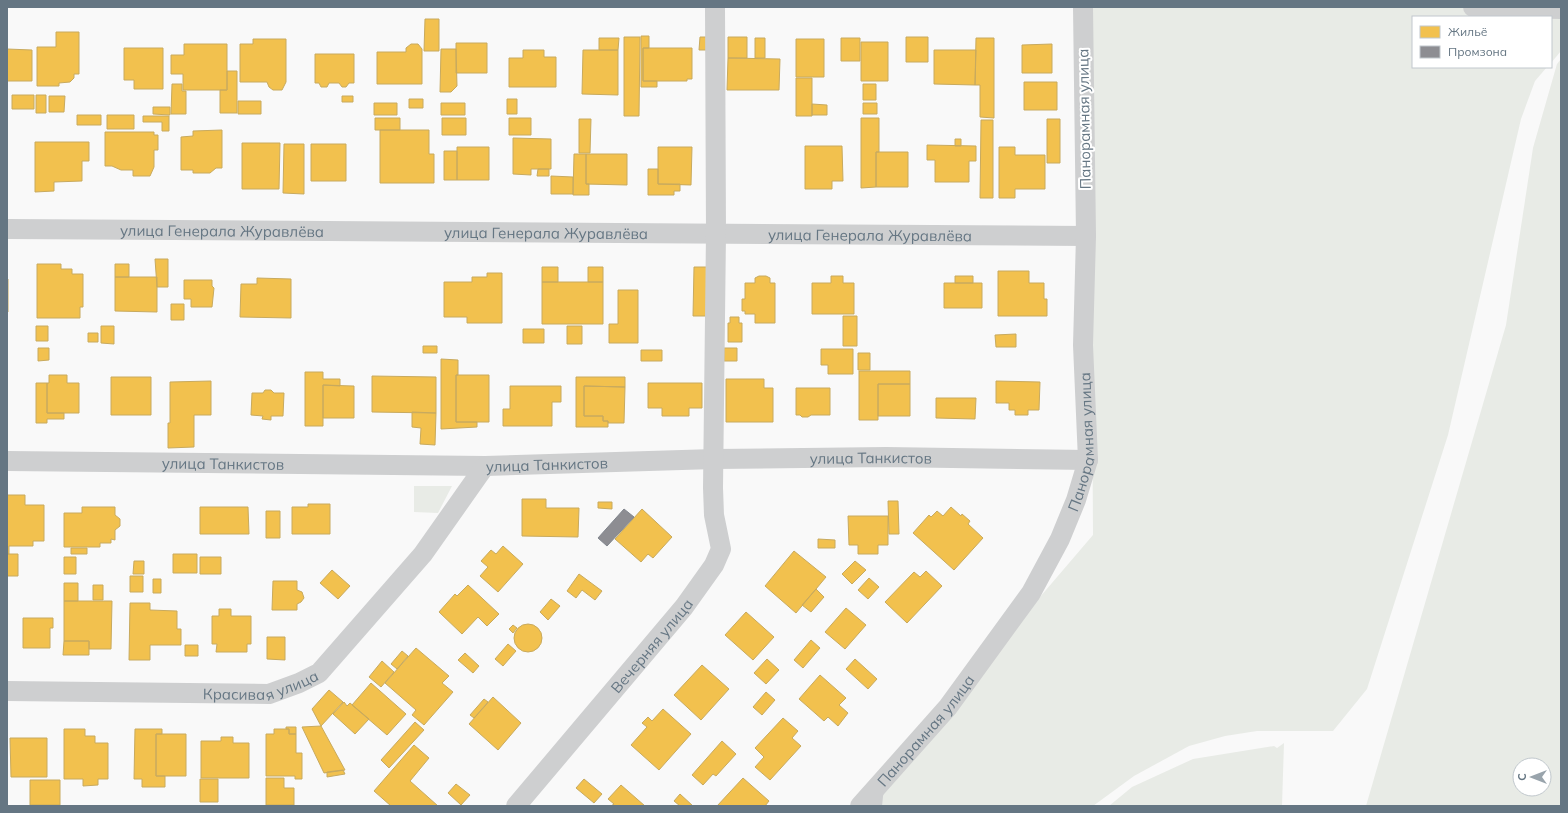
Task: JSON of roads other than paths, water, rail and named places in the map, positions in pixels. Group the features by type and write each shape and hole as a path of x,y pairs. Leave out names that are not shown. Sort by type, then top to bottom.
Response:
{"street":[{"name":"Вечерняя улица","path":"516,806 684,608 714,565 721,549 714,516 713,488 715,459 716,233 715,7"},
{"name":"Панорамная улица","path":"860,806 948,707 1031,593 1060,539 1076,500 1088,460 1083,345 1086,236 1083,7"},
{"path":"1473,7 1561,9"},
{"name":"улица Генерала Журавлёва","path":"7,229 1086,236"},
{"name":"улица Танкистов","path":"7,460 485,466 715,459 886,457 1088,460"},
{"name":"Красивая улица","path":"7,691 269,694 299,683 319,673 423,554 485,466"}],"lane":[{"path":"877,806 879,785"}]}
